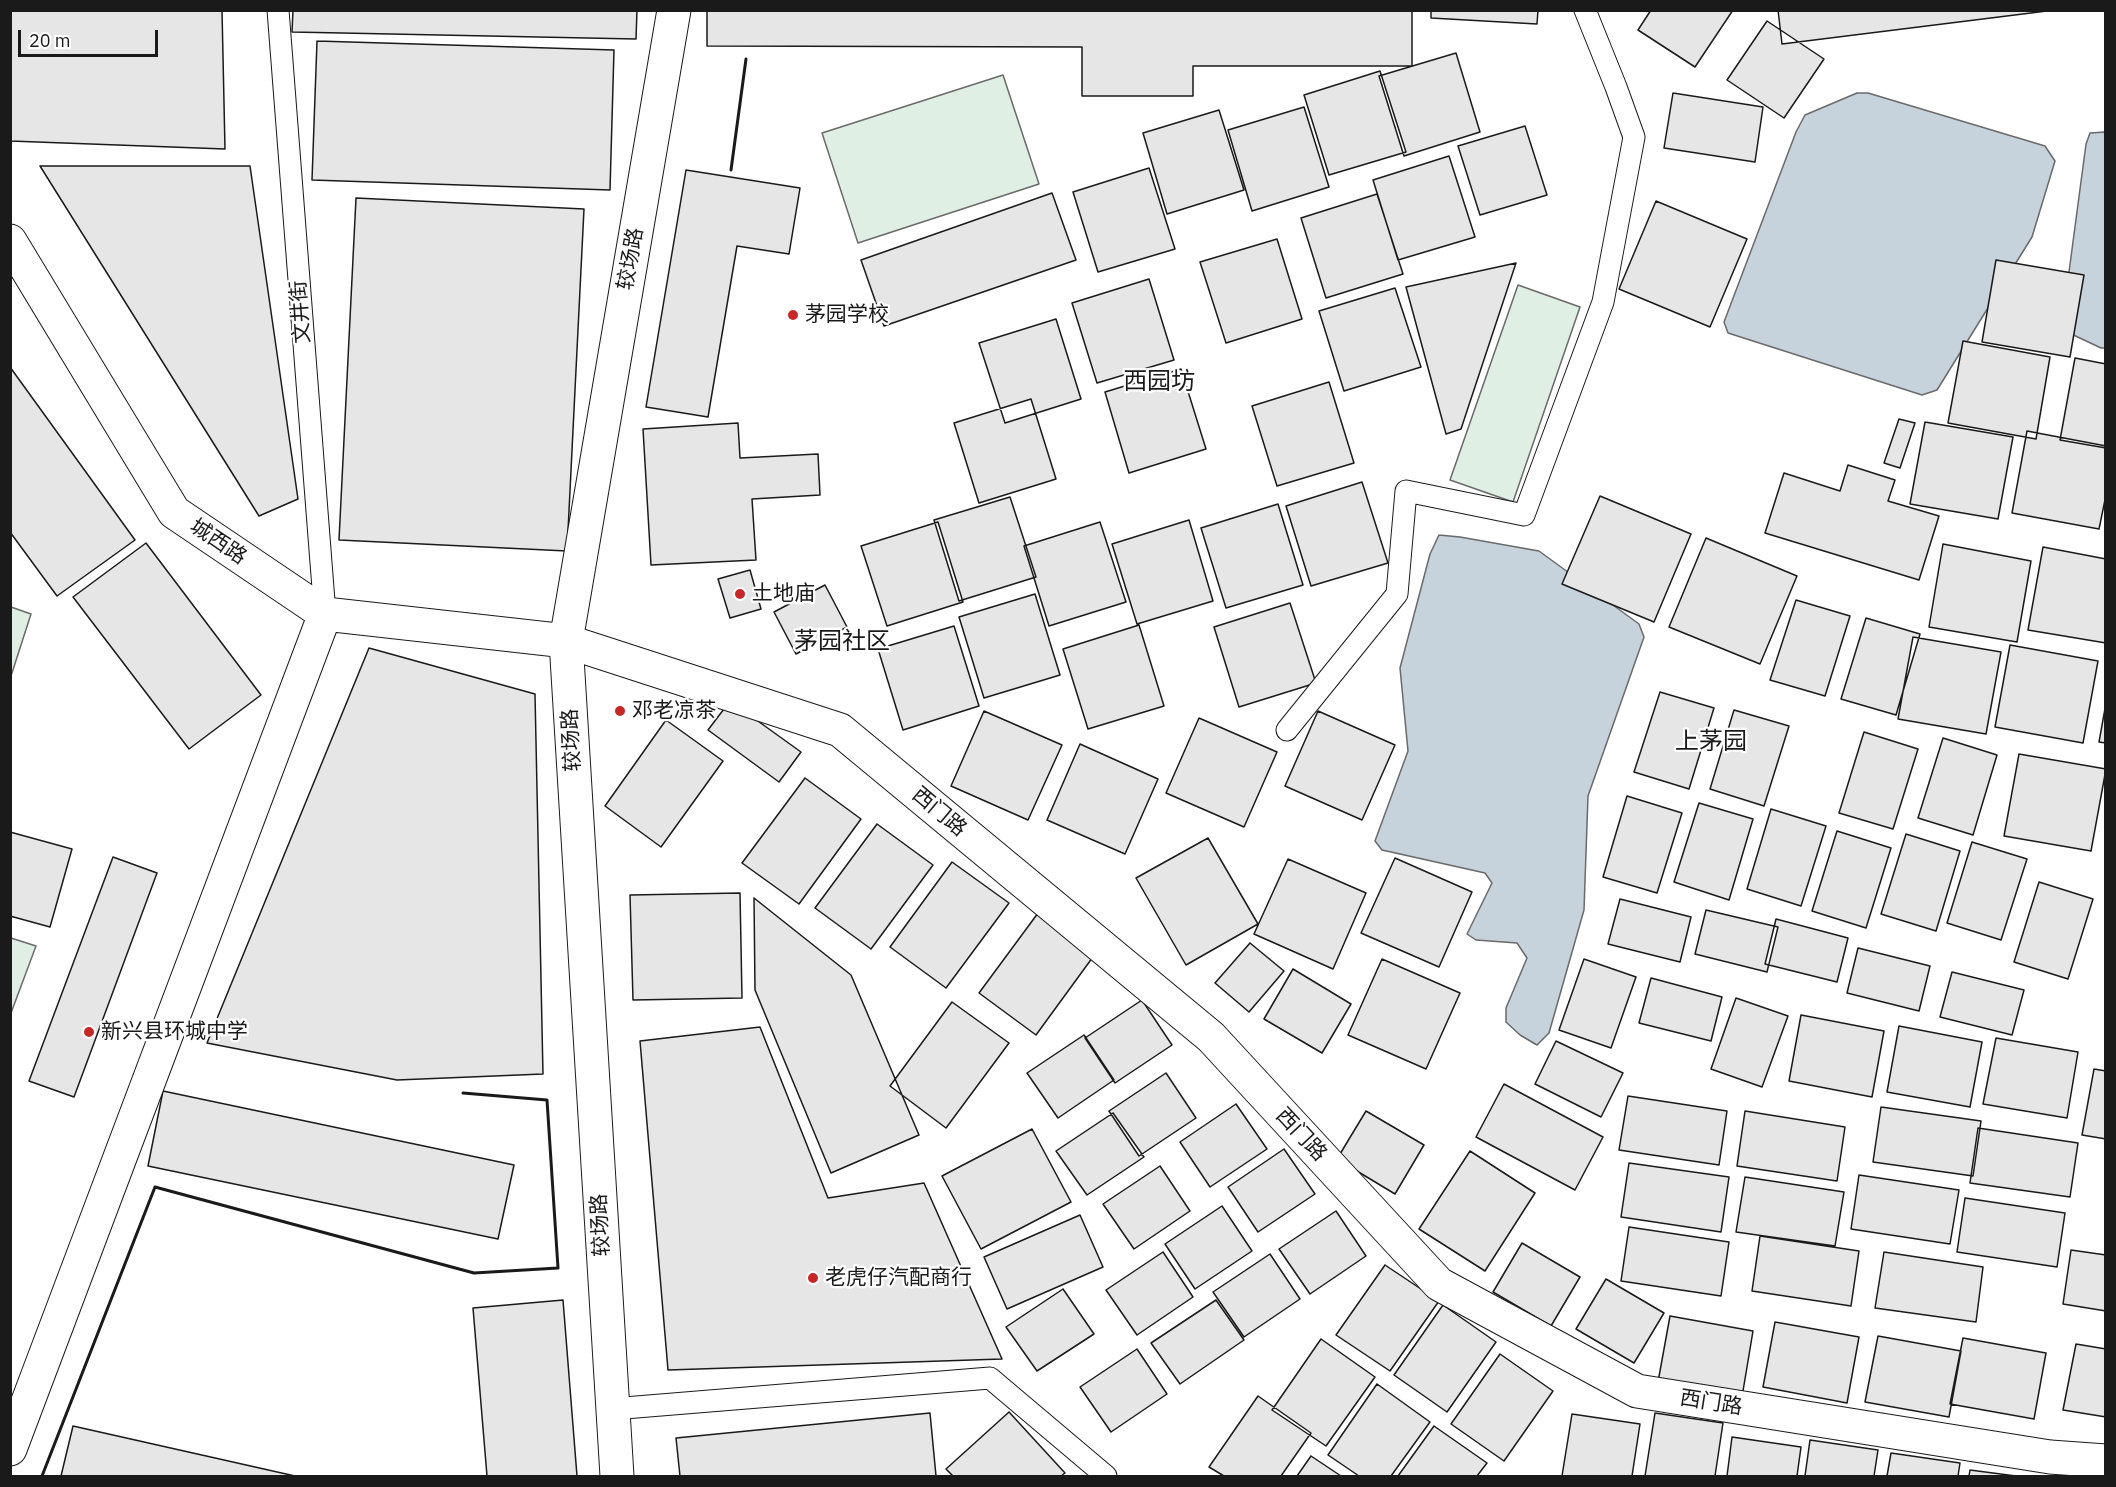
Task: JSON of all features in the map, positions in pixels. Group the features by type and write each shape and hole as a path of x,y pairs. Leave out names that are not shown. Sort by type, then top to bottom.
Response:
{"street":[{"name":"较场路","path":"617,1476 566,641 674,10"},
{"name":"城西路","path":"10,241 174,513 325,614 566,641"},
{"path":"10,1449 325,614"},
{"name":"西门路","path":"566,641 840,730 1211,1037 1439,1284 1636,1391 2050,1456 2106,1461"}],"lane":[{"name":"文井街","path":"278,10 325,614"},
{"path":"1287,730 1397,594 1406,491 1524,515 1604,302 1634,137 1585,10"},
{"path":"612,1409 990,1378 1106,1476"}],"green space":[{"path":"1003,75 1039,184 858,243 822,133"},
{"path":"1518,285 1580,307 1513,502 1450,480"},
{"path":"10,607 31,614 11,676"},
{"path":"10,938 36,946 11,1013"}],"shaded area":[{"path":"1857,93 1868,93 2045,146 2055,161 2032,237 1937,390 1922,395 1728,333 1724,322 1796,132 1805,115"},
{"path":"2105,132 2105,348 2101,348 2065,331 2063,317 2086,144 2090,133"},
{"path":"1439,535 1539,551 1639,624 1644,637 1588,796 1584,910 1549,1033 1537,1045 1520,1035 1506,1022 1506,1008 1527,958 1517,943 1476,940 1467,934 1492,883 1485,873 1382,850 1375,841 1408,751 1400,668 1430,554"}],"building":[{"path":"10,10 222,10 225,149 10,141"},
{"path":"293,10 637,10 636,39 292,32"},
{"path":"707,10 1412,10 1412,66 1193,66 1193,96 1082,96 1082,47 707,46"},
{"path":"1431,10 1538,10 1537,24 1431,18"},
{"path":"1651,10 1733,10 1695,67 1638,30"},
{"path":"1778,10 2055,10 1782,44"},
{"path":"1767,21 1824,59 1784,118 1727,80"},
{"path":"317,41 614,50 610,190 312,180"},
{"path":"1456,53 1480,132 1404,156 1379,76"},
{"path":"1380,71 1406,152 1329,175 1304,95"},
{"path":"1673,93 1763,107 1755,162 1664,148"},
{"path":"1304,107 1329,187 1252,211 1228,130"},
{"path":"1219,110 1244,190 1167,214 1143,133"},
{"path":"1525,126 1547,195 1480,215 1458,146"},
{"path":"1449,156 1475,237 1398,260 1373,180"},
{"path":"40,166 250,166 298,499 259,516"},
{"path":"1149,168 1175,249 1098,272 1073,192"},
{"path":"686,170 800,188 789,254 737,246 708,417 646,407"},
{"path":"1052,193 1076,260 884,326 861,260"},
{"path":"1377,194 1403,274 1326,298 1301,218"},
{"path":"356,198 584,209 567,551 339,540"},
{"path":"1656,201 1747,239 1710,327 1619,289"},
{"path":"1277,239 1302,319 1226,343 1200,262"},
{"path":"1996,260 2084,275 2070,357 1982,342"},
{"path":"1516,263 1461,429 1446,434 1406,287"},
{"path":"1149,279 1174,360 1097,383 1072,303"},
{"path":"1395,288 1421,367 1344,391 1319,311"},
{"path":"1056,319 1081,399 1005,423 979,343"},
{"path":"1963,341 2050,357 2036,439 1948,423"},
{"path":"2075,358 2106,364 2106,448 2060,440"},
{"path":"10,367 135,540 57,596 10,532"},
{"path":"1181,369 1206,449 1129,473 1105,392"},
{"path":"1329,382 1354,463 1277,486 1252,406"},
{"path":"1031,399 1056,479 979,503 954,423"},
{"path":"1899,419 1915,423 1900,468 1884,463"},
{"path":"1925,422 2013,437 1998,519 1910,504"},
{"path":"738,423 740,458 818,454 820,495 752,499 756,560 651,565 643,429"},
{"path":"2027,431 2106,446 2106,495 2099,529 2012,513"},
{"path":"1848,465 1895,480 1888,501 1939,516 1919,580 1765,533 1784,473 1840,491"},
{"path":"1362,482 1388,563 1311,586 1286,506"},
{"path":"1600,496 1691,534 1654,622 1562,584"},
{"path":"1010,497 1036,577 959,601 934,520"},
{"path":"1278,504 1303,585 1226,608 1201,528"},
{"path":"1189,520 1213,601 1137,624 1112,544"},
{"path":"938,522 963,602 887,626 861,546"},
{"path":"1100,522 1126,602 1049,626 1024,546"},
{"path":"1706,538 1797,576 1760,664 1669,627"},
{"path":"146,543 261,695 189,749 73,597"},
{"path":"1943,544 2031,561 2017,642 1929,627"},
{"path":"2043,547 2106,559 2106,643 2028,630"},
{"name":"土地庙","path":"750,570 761,609 730,618 718,579"},
{"path":"825,585 847,627 796,654 774,612"},
{"path":"1035,594 1060,675 984,698 959,617"},
{"path":"1796,600 1850,616 1825,696 1770,680"},
{"path":"1290,603 1316,683 1239,707 1214,627"},
{"path":"1866,618 1920,634 1896,715 1841,699"},
{"path":"1139,625 1164,706 1088,729 1063,649"},
{"path":"954,626 979,706 903,730 878,649"},
{"path":"1913,637 2001,652 1986,734 1898,719"},
{"path":"2010,645 2098,661 2083,743 1995,727"},
{"path":"369,648 535,694 543,1074 397,1080 207,1043"},
{"path":"1660,692 1714,708 1689,789 1634,772"},
{"path":"730,701 801,752 779,782 708,730"},
{"path":"2106,703 2106,743 2099,742"},
{"path":"1734,710 1789,726 1764,806 1710,789"},
{"path":"984,711 1062,745 1028,820 951,786"},
{"path":"1318,711 1395,745 1362,820 1285,786"},
{"path":"1199,718 1277,752 1244,827 1166,793"},
{"path":"666,720 723,761 661,847 605,806"},
{"path":"1864,732 1918,749 1893,829 1839,813"},
{"path":"1943,738 1997,755 1973,835 1918,818"},
{"path":"1080,744 1158,779 1125,854 1047,820"},
{"path":"2019,754 2106,769 2091,851 2004,836"},
{"path":"805,778 861,819 799,904 742,863"},
{"path":"1627,796 1682,813 1657,893 1603,877"},
{"path":"1699,803 1753,819 1729,900 1674,882"},
{"path":"1771,809 1826,826 1801,906 1747,889"},
{"path":"877,824 933,865 871,949 815,908"},
{"path":"1837,831 1891,848 1866,928 1812,911"},
{"path":"10,832 72,849 50,927 10,916"},
{"path":"1906,834 1960,851 1936,931 1881,914"},
{"path":"1208,838 1258,924 1186,965 1136,878"},
{"path":"1972,842 2027,859 2001,940 1947,923"},
{"path":"113,857 157,873 74,1097 29,1081"},
{"path":"1395,858 1472,892 1439,967 1361,933"},
{"path":"1288,859 1366,893 1333,969 1254,934"},
{"path":"952,862 1009,903 946,988 890,947"},
{"path":"2039,882 2093,899 2068,979 2014,962"},
{"path":"740,893 742,998 633,1000 630,895"},
{"path":"754,898 851,975 919,1135 831,1173 755,990"},
{"path":"1620,899 1691,917 1680,962 1608,944"},
{"path":"1041,909 1098,950 1036,1035 979,993"},
{"path":"1706,910 1778,927 1767,972 1695,954"},
{"path":"1776,919 1848,938 1837,982 1765,964"},
{"path":"1250,943 1284,971 1249,1012 1215,983"},
{"path":"1858,948 1930,966 1919,1011 1847,993"},
{"path":"1382,959 1460,993 1426,1069 1348,1035"},
{"path":"1584,959 1636,977 1611,1048 1559,1030"},
{"path":"1293,969 1351,1004 1322,1053 1264,1019"},
{"path":"1952,972 2024,990 2012,1035 1940,1017"},
{"path":"1651,978 1722,997 1711,1041 1639,1023"},
{"path":"1736,998 1788,1016 1762,1087 1711,1069"},
{"path":"1142,1000 1172,1045 1115,1083 1085,1038"},
{"path":"952,1002 1009,1043 946,1128 890,1086"},
{"path":"1801,1015 1884,1031 1872,1097 1789,1081"},
{"path":"1899,1026 1982,1042 1970,1107 1887,1092"},
{"name":"老虎仔汽配商行","path":"760,1027 828,1198 924,1183 1002,1359 668,1370 640,1041"},
{"path":"1084,1035 1114,1080 1058,1118 1027,1073"},
{"path":"1996,1038 2078,1052 2067,1118 1983,1104"},
{"path":"1556,1041 1623,1073 1601,1117 1535,1084"},
{"path":"2094,1069 2106,1071 2106,1139 2082,1135"},
{"path":"1166,1073 1196,1118 1139,1156 1109,1111"},
{"path":"1504,1084 1603,1137 1575,1190 1476,1137"},
{"path":"163,1091 514,1165 498,1239 148,1166"},
{"path":"1628,1096 1727,1111 1719,1165 1619,1150"},
{"path":"1236,1104 1267,1149 1210,1187 1180,1142"},
{"path":"1881,1107 1981,1121 1973,1176 1873,1162"},
{"path":"1366,1111 1424,1145 1395,1194 1337,1159"},
{"path":"1745,1111 1845,1127 1837,1181 1737,1166"},
{"path":"1113,1113 1144,1157 1087,1195 1056,1151"},
{"path":"1978,1128 2078,1143 2070,1197 1970,1183"},
{"path":"1032,1129 1071,1202 981,1249 942,1176"},
{"path":"1284,1149 1315,1194 1258,1232 1228,1187"},
{"path":"1470,1151 1535,1193 1485,1271 1419,1229"},
{"path":"1629,1163 1729,1177 1721,1232 1621,1217"},
{"path":"1160,1166 1190,1211 1134,1249 1103,1204"},
{"path":"1859,1175 1959,1190 1950,1244 1851,1229"},
{"path":"1745,1177 1844,1192 1835,1246 1736,1232"},
{"path":"1965,1198 2065,1213 2057,1267 1957,1252"},
{"path":"1222,1206 1252,1251 1195,1289 1165,1244"},
{"path":"1336,1211 1366,1256 1310,1294 1279,1249"},
{"path":"1080,1215 1103,1267 1007,1309 984,1257"},
{"path":"1629,1227 1729,1242 1721,1296 1621,1281"},
{"path":"1760,1236 1859,1251 1851,1306 1752,1291"},
{"path":"1522,1243 1580,1277 1551,1326 1493,1292"},
{"path":"2071,1250 2106,1255 2106,1311 2063,1304"},
{"path":"1163,1252 1193,1297 1137,1335 1106,1290"},
{"path":"1884,1252 1983,1267 1976,1322 1875,1308"},
{"path":"1270,1254 1300,1299 1244,1337 1213,1292"},
{"path":"1385,1265 1439,1301 1390,1371 1336,1335"},
{"path":"1606,1279 1664,1313 1634,1363 1576,1329"},
{"path":"1063,1289 1094,1334 1037,1371 1006,1327"},
{"path":"563,1300 577,1476 487,1476 473,1308"},
{"path":"1216,1300 1244,1340 1180,1384 1151,1343"},
{"path":"1443,1305 1496,1342 1447,1412 1394,1375"},
{"path":"1670,1316 1753,1331 1742,1397 1658,1382"},
{"path":"1775,1322 1859,1337 1847,1403 1763,1387"},
{"path":"1878,1336 1961,1351 1949,1417 1865,1402"},
{"path":"1963,1338 2046,1353 2034,1419 1950,1404"},
{"path":"1321,1339 1375,1377 1326,1446 1272,1410"},
{"path":"2076,1344 2106,1349 2106,1417 2063,1410"},
{"path":"1137,1349 1167,1394 1111,1432 1080,1387"},
{"path":"1500,1354 1553,1391 1504,1461 1451,1424"},
{"path":"1377,1384 1430,1422 1391,1476 1359,1476 1328,1455"},
{"path":"1258,1396 1311,1433 1281,1476 1224,1476 1209,1467"},
{"path":"1009,1412 1065,1473 1061,1476 953,1476 946,1469"},
{"path":"930,1413 936,1476 680,1476 676,1438"},
{"path":"1655,1413 1723,1423 1715,1476 1645,1476"},
{"path":"1572,1414 1640,1424 1632,1476 1562,1476"},
{"path":"73,1426 295,1476 61,1476"},
{"path":"1434,1426 1487,1463 1477,1476 1398,1476"},
{"path":"1732,1437 1801,1447 1797,1476 1727,1476"},
{"path":"1810,1440 1878,1450 1874,1476 1805,1476"},
{"path":"1891,1453 1960,1463 1958,1476 1887,1476"},
{"path":"1311,1456 1341,1476 1297,1476"},
{"path":"1970,1470 2016,1476 1969,1476"}],"wall":[{"path":"731,170 746,59"},
{"path":"42,1476 155,1187 474,1273 558,1268 547,1100 463,1093"}],"place":[{"name":"茅园学校","path":"793,315"},
{"name":"土地庙","path":"740,594"},
{"name":"邓老凉茶","path":"620,711"},
{"name":"新兴县环城中学","path":"89,1032"},
{"name":"老虎仔汽配商行","path":"813,1278"}],"district":[{"name":"西园坊","path":"1159,382"},
{"name":"茅园社区","path":"842,642"},
{"name":"上茅园","path":"1711,742"}]}
